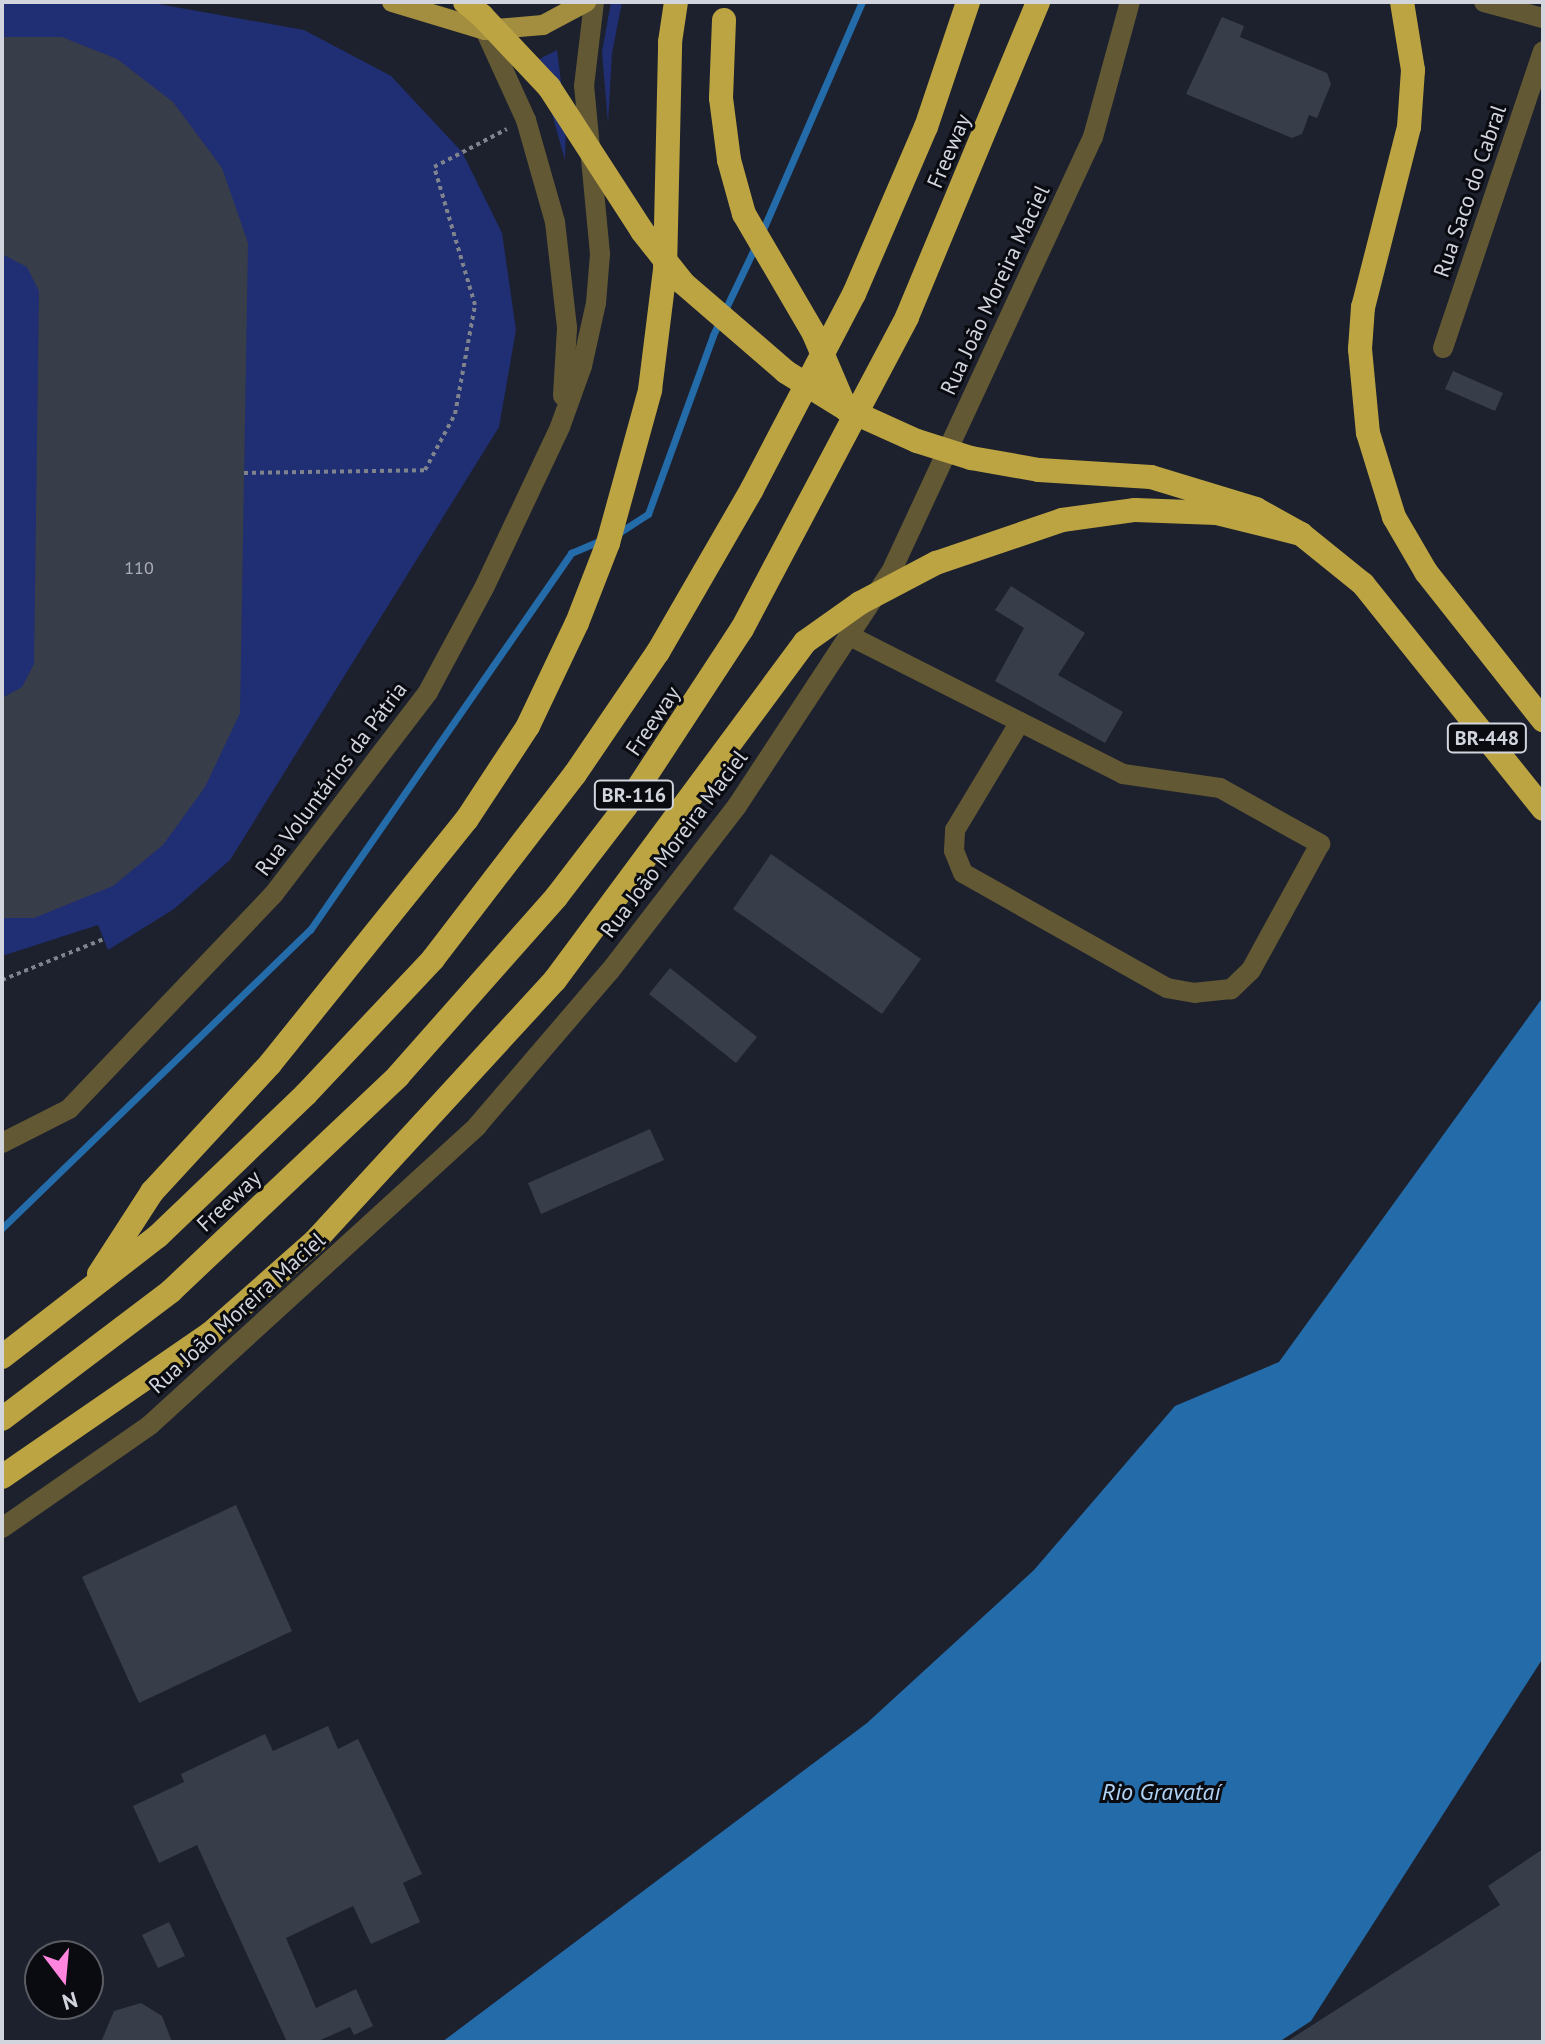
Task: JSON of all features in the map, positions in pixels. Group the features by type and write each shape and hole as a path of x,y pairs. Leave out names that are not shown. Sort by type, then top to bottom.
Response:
{"highway":[{"path":"465,2 504,36 549,87 642,231 683,283 786,372 846,409 971,458 1039,470 1151,477 1219,495 1301,534"},
{"path":"89,1290 152,1192 270,1064 467,819 528,726 577,623 608,543 650,390 665,270 670,42 676,2"},
{"path":"729,2 721,98 729,160 744,214 814,334 846,409"},
{"name":"Freeway","path":"2,1357 158,1236 295,1105 433,959 609,725 658,652 737,516 854,294 926,127 968,2"},
{"name":"Freeway","path":"2,1419 171,1291 398,1076 557,896 626,806 742,629 907,317 1038,2"},
{"name":"BR-448","path":"1402,2 1413,70 1409,127 1363,307 1362,393 1378,476 1394,517 1426,572 1543,720"},
{"path":"2,1477 211,1333 315,1241 555,980 805,642 838,619 936,563 1062,520 1135,510 1217,513 1301,534"},
{"name":"BR-448","path":"1301,534 1363,584 1543,809"}],"main road":[{"path":"394,2 485,30 543,25 586,2"},
{"name":"Rua Voluntários da Pátria","path":"481,2 485,30"}],"street":[{"name":"Rua Voluntários da Pátria","path":"2,1143 69,1109 273,895 428,692 560,427 582,366 596,303 600,254 584,86 594,2"},
{"name":"Rua João Moreira Maciel","path":"2,1528 150,1425 477,1126 610,971 737,806 891,572 1093,137 1130,2"},
{"path":"1484,2 1543,18"},
{"name":"Rua Voluntários da Pátria","path":"485,30 526,120 555,222 564,285 566,367 560,427"},
{"name":"Rua Saco do Cabral","path":"1443,348 1543,51"},
{"path":"848,635 1123,774 1220,788 1320,844 1251,970 1231,989 1195,993 1167,988 963,873 954,851 955,830 1020,722"}],"path":[{"path":"244,473 425,470 455,414 475,305 434,167 526,120"},
{"path":"2,980 104,939"}],"shaded area":[{"path":"2,2 147,2 304,30 391,76 462,152 502,233 516,330 499,427 230,860 174,909 108,950 98,925 2,956"},
{"path":"611,2 622,2 612,53 608,123 602,52"},
{"path":"557,50 566,121 565,160 551,110 522,68"}],"water":[{"name":"Rio Gravataí","path":"1543,997 1543,1658 1311,2021 1279,2042 442,2042 867,1723 1034,1570 1175,1406 1279,1362"}],"building":[{"path":"1222,17 1244,26 1240,37 1327,73 1331,84 1317,118 1309,115 1302,134 1292,138 1186,94"},
{"path":"2,37 62,37 117,59 173,102 222,168 248,243 240,713 205,787 163,845 113,886 34,918 2,918 2,698 22,687 34,664 39,291 27,267 2,254"},
{"path":"1453,371 1503,393 1495,411 1445,389"},
{"path":"1011,586 1085,633 1058,675 1123,712 1105,743 995,681 1024,628 995,610"},
{"path":"771,854 921,959 882,1014 733,909"},
{"path":"670,968 757,1037 736,1063 649,994"},
{"path":"650,1129 664,1160 541,1214 528,1183"},
{"path":"236,1505 292,1631 139,1703 82,1577"},
{"path":"328,1726 338,1749 358,1739 422,1874 403,1883 420,1922 371,1944 353,1906 286,1938 316,2008 356,1989 373,2026 354,2035 350,2027 316,2042 287,2042 197,1845 159,1863 133,1806 184,1782 181,1774 265,1734 273,1751"},
{"path":"1543,1849 1543,2042 1286,2042 1500,1905 1488,1886"},
{"path":"169,1922 185,1956 158,1968 142,1935"},
{"path":"141,2003 162,2016 172,2042 101,2042 114,2011"}],"waterway":[{"path":"761,234 862,2"},
{"path":"617,534 648,514 713,335 756,245"},
{"path":"2,1228 310,930 571,553 602,540"}]}
